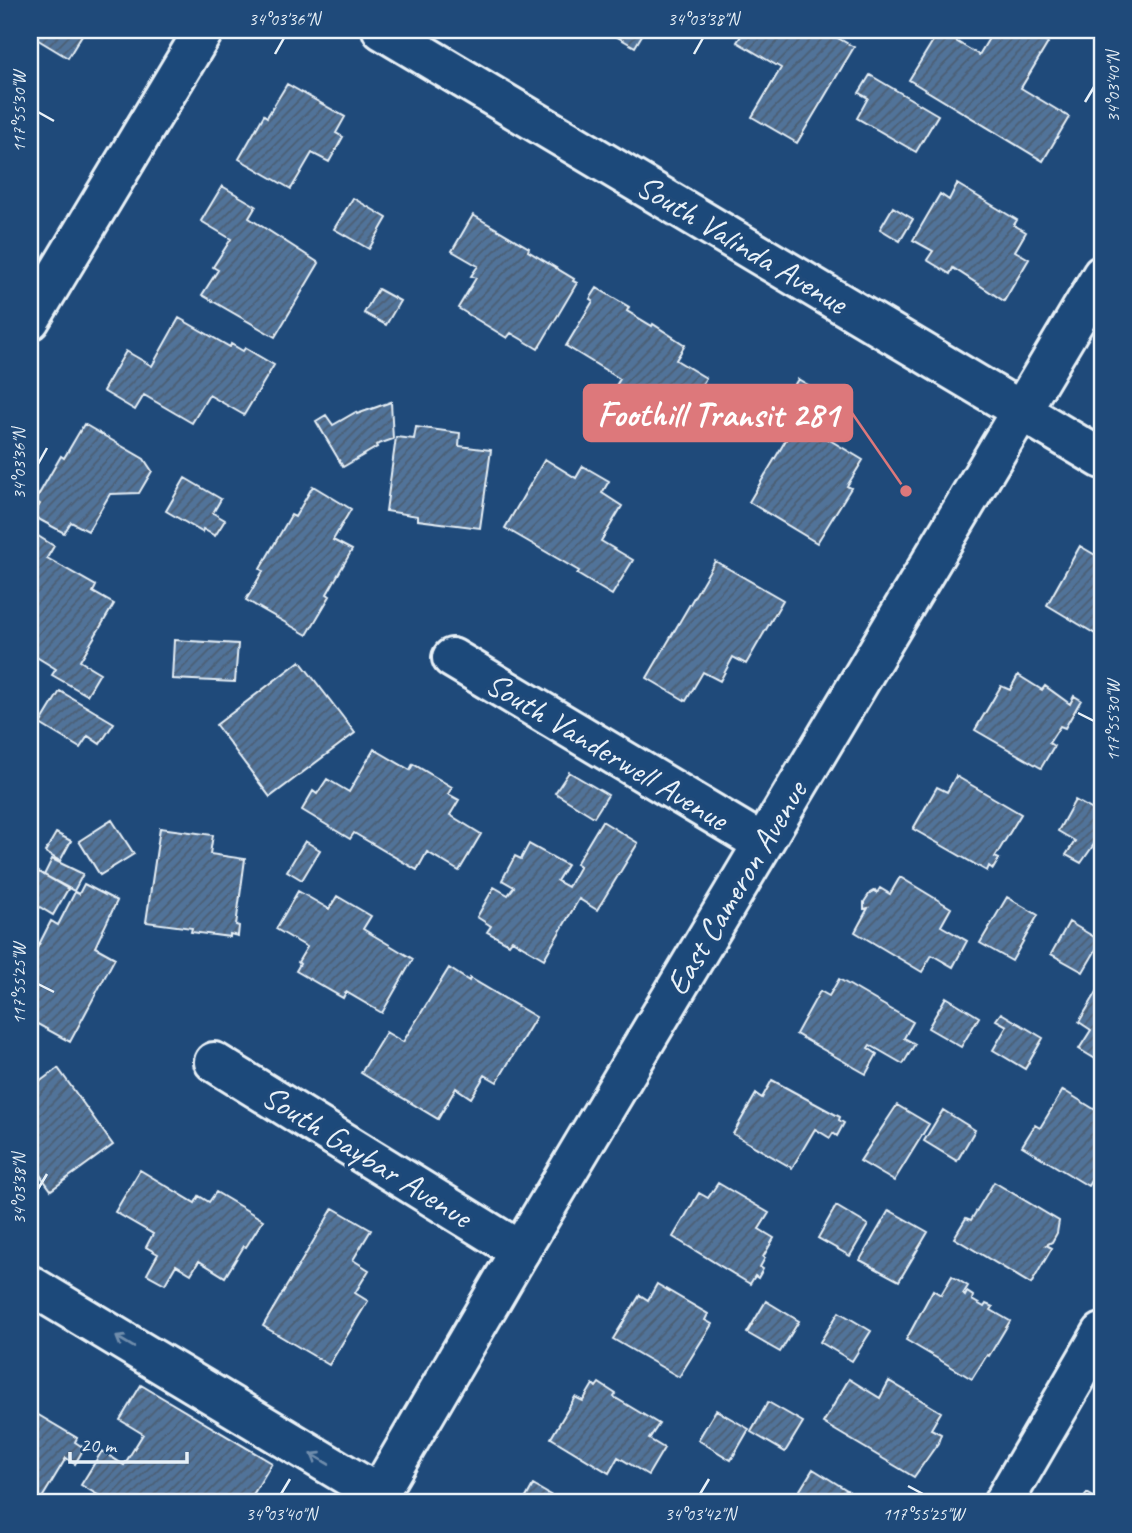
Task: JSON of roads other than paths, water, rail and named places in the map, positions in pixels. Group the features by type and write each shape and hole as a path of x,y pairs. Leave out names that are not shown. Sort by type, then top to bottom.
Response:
{"main road":[{"path":"30,320 204,30"},
{"name":"South Valinda Avenue","path":"382,30 1102,459"},
{"name":"East Cameron Avenue","path":"376,1499 762,843 1102,275"},
{"name":"South Vanderwell Avenue","path":"452,658 762,843"},
{"name":"South Gaybar Avenue","path":"214,1062 520,1251"},
{"path":"30,1285 376,1499"},
{"path":"1003,1503 1102,1334"}],"place":[{"name":"Foothill Transit 281","path":"906,491"}]}
